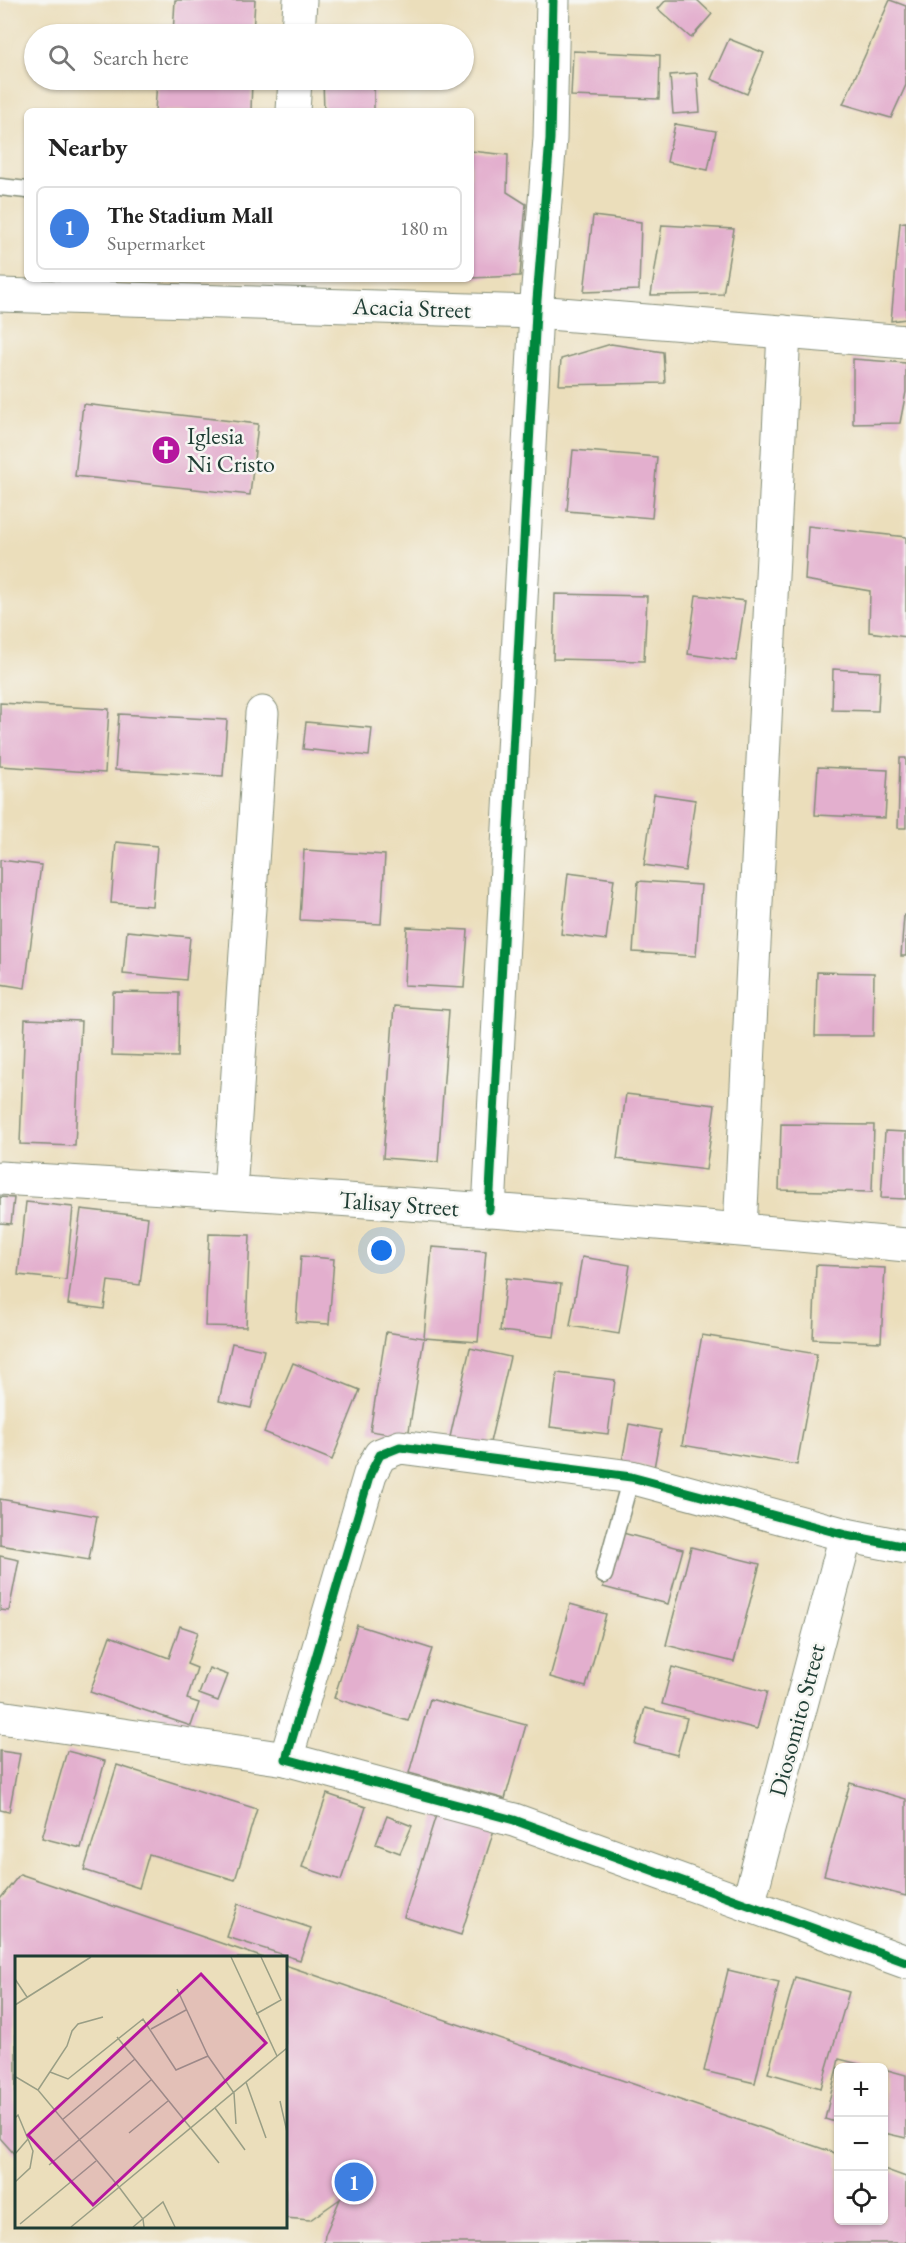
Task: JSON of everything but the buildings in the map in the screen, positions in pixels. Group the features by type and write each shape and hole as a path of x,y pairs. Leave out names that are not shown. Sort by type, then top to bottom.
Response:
{"street":[{"path":"299,24 300,0"},
{"path":"489,1210 536,312 550,139 553,0"},
{"path":"293,108 294,90"},
{"name":"Acacia Street","path":"0,295 148,290 283,292 906,342"},
{"path":"740,1229 784,332"},
{"path":"230,1192 262,713"},
{"name":"Talisay Street","path":"0,1178 489,1210 740,1229 906,1245"},
{"path":"286,1759 370,1474 380,1455 400,1447 631,1477 846,1535 906,1547"},
{"name":"Diosomito Street","path":"748,1905 846,1535"},
{"path":"0,1717 286,1759 514,1820 906,1962"}],"lane":[{"path":"0,187 24,190"},
{"path":"604,1575 631,1477"}],"cycle path":[{"path":"489,1210 536,312 550,139 553,0"},
{"path":"906,1547 846,1535 631,1477 400,1447 380,1455 370,1474 286,1759 514,1820 906,1962"}],"place":[{"name":"Iglesia Ni Cristo","path":"166,450"},
{"name":"The Stadium Mall","path":"354,2182"}]}
